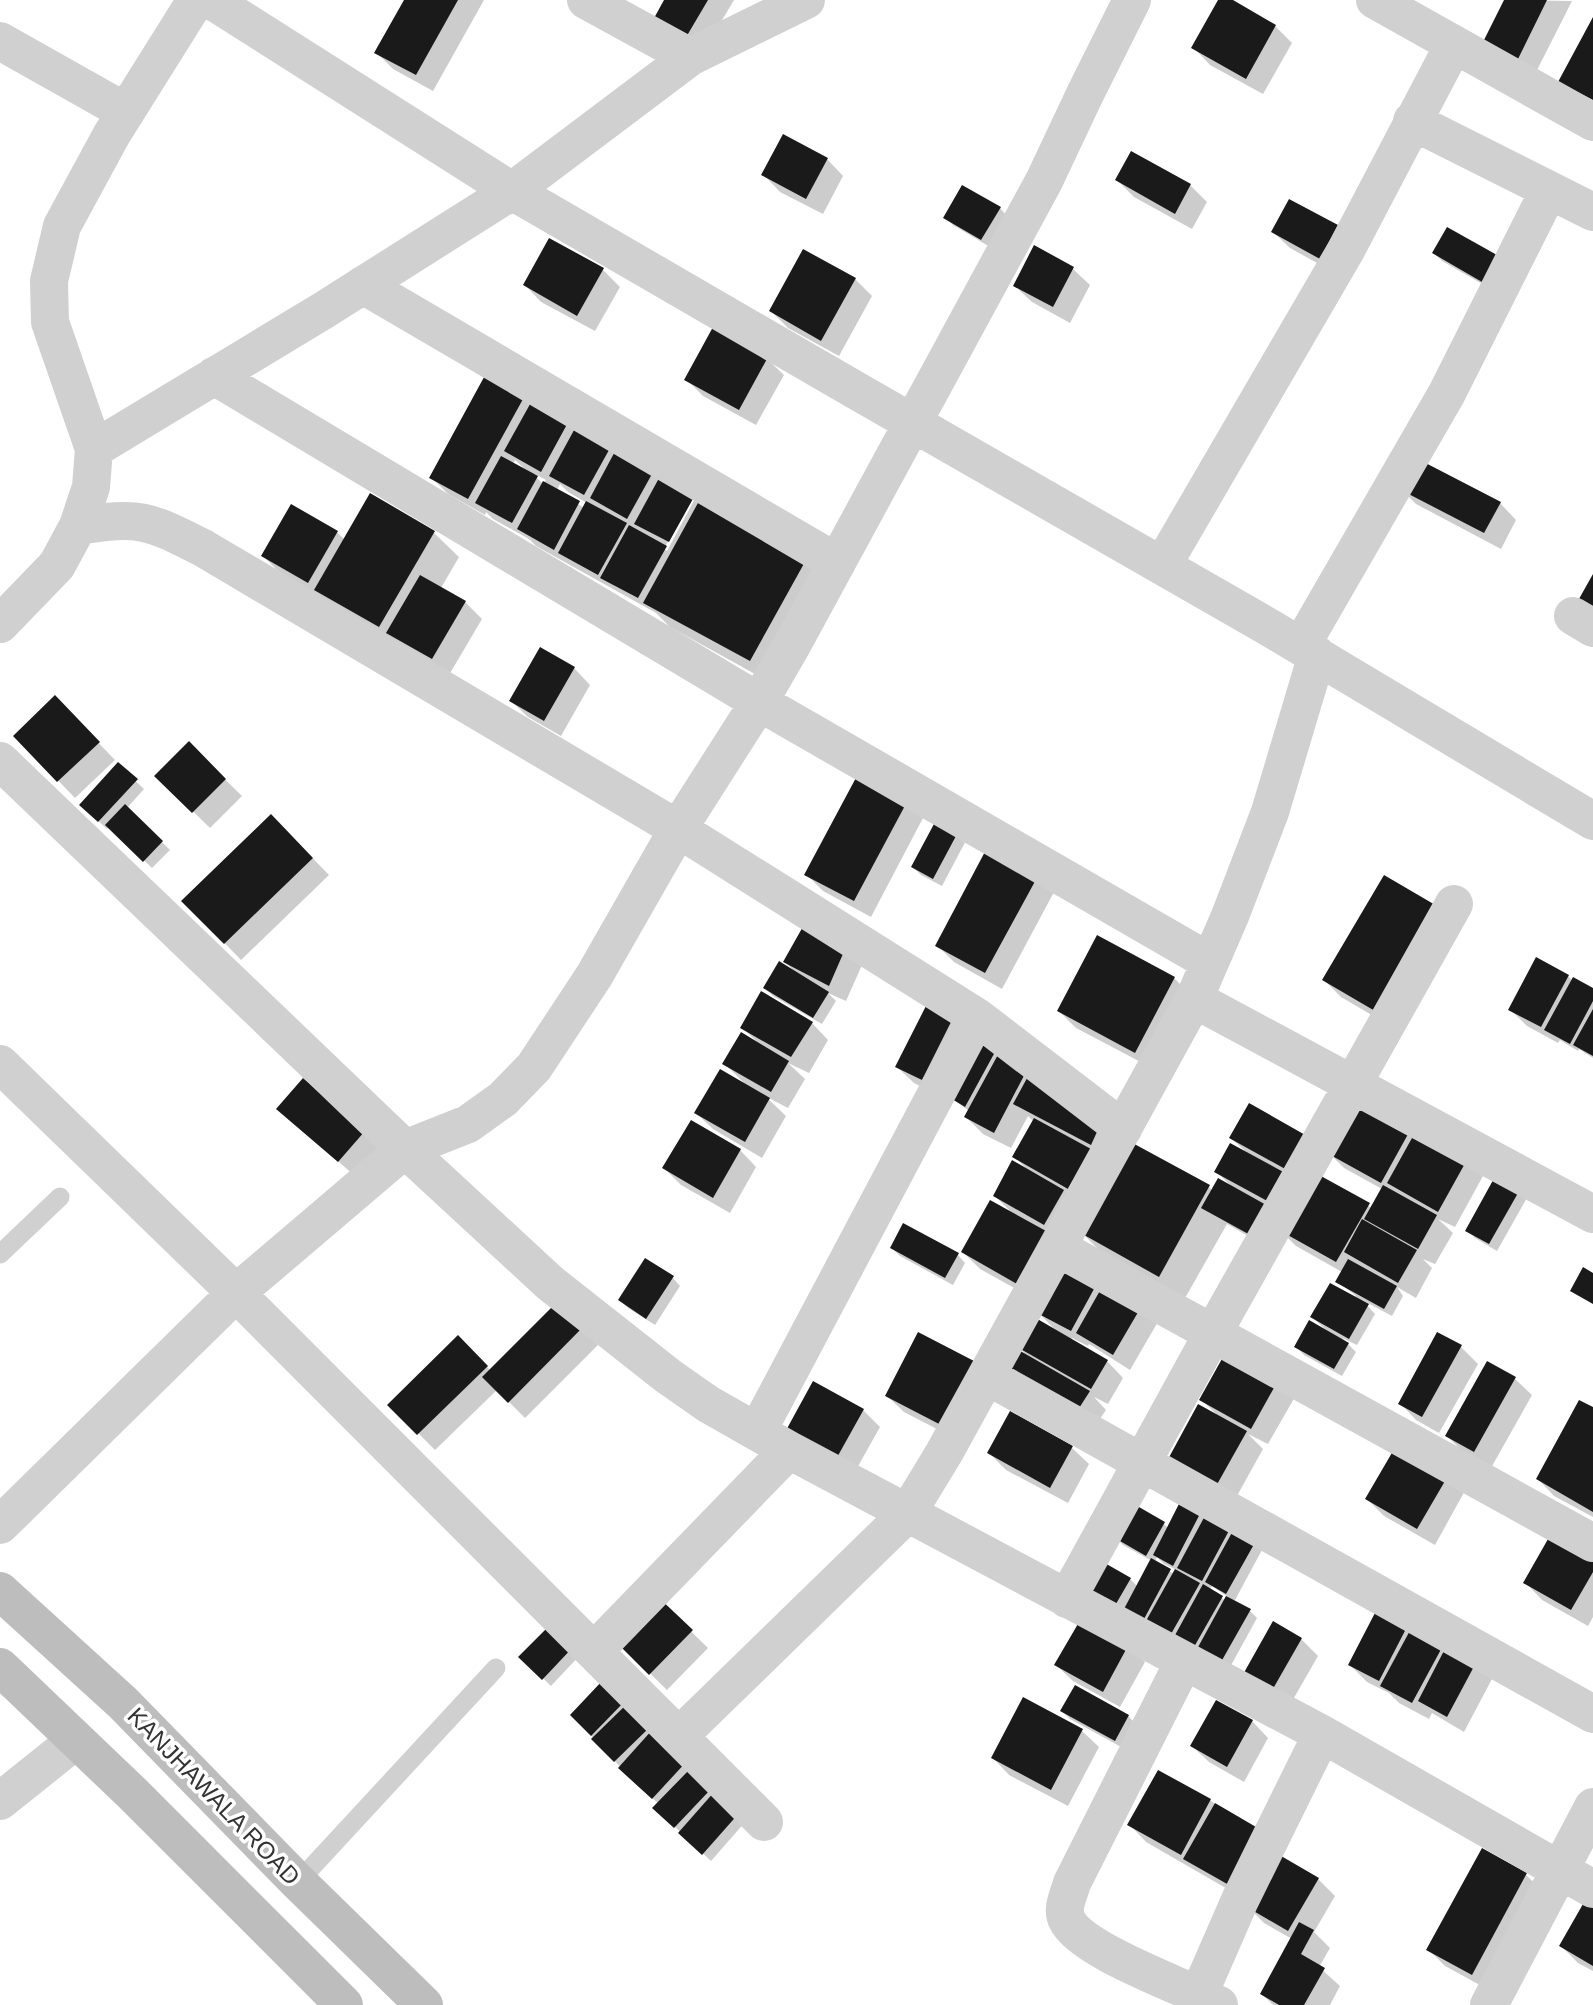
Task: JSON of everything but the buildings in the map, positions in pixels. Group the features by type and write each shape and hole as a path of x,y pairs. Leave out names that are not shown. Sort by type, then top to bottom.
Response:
{"main road":[{"name":"KANJHAWALA ROAD","path":"0,1591 123,1703 298,1882 424,2005"},
{"path":"0,1667 132,1793 344,2005"}],"street":[{"path":"0,624 57,565 78,526 91,487 94,449 50,322 49,281 62,226 126,112 196,0"},
{"path":"211,0 512,191 1309,651 1593,821"},
{"path":"586,0 690,58"},
{"path":"94,449 512,191 690,58 806,0"},
{"path":"0,1525 236,1293 405,1149 468,1124 503,1099 534,1067 594,976 678,829 759,702 1044,181 1132,0"},
{"path":"1375,0 1593,121"},
{"path":"0,41 126,112"},
{"path":"1162,566 1346,250 1454,44"},
{"path":"1412,121 1593,212"},
{"path":"679,1736 907,1514 987,1376 1194,999 1270,812 1309,651 1447,394 1549,190"},
{"path":"363,285 836,562"},
{"path":"214,376 759,702 1210,962"},
{"path":"78,526 118,519 143,521 164,528 203,548 678,829 977,1017 1122,1129"},
{"path":"0,761 405,1149 550,1283 613,1335 709,1404 907,1514 1322,1734 1593,1889"},
{"path":"1067,1599 1454,904"},
{"path":"1194,999 1593,1214"},
{"path":"594,1651 773,1441 977,1017"},
{"path":"0,1064 236,1293 764,1822"},
{"path":"1058,1248 1593,1543"},
{"path":"987,1376 1593,1714"},
{"path":"1184,1661 1072,1883 1065,1906 1066,1920 1080,1936 1105,1954 1209,1999 1240,1900 1322,1734"},
{"path":"0,1801 75,1741"},
{"path":"1489,2005 1593,1807"}],"lane":[{"path":"0,1254 60,1197"},
{"path":"298,1882 496,1668"}]}
